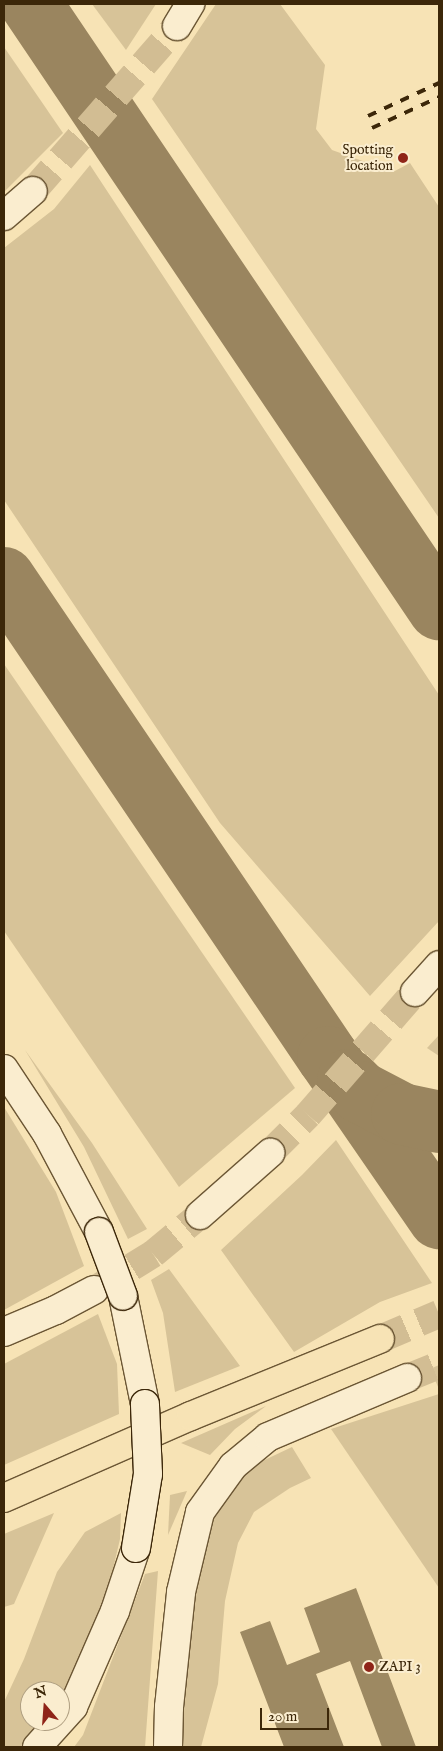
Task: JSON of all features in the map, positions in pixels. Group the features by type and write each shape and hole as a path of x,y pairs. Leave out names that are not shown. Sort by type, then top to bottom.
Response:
{"main road":[{"path":"4,216 33,191"},
{"path":"415,992 439,965"},
{"path":"4,1069 47,1134 99,1232 123,1296 145,1404 148,1474 136,1548 115,1611 73,1707 37,1747"},
{"path":"200,1215 270,1153"},
{"path":"4,1332 56,1310 94,1290"},
{"path":"4,1498 191,1416 380,1340"},
{"path":"162,1747 169,1708 181,1592 200,1512 233,1466 268,1437 407,1378"},
{"path":"168,1747 169,1708"}],"shaded area":[{"path":"92,4 156,4 126,50"},
{"path":"216,4 280,4 325,65 316,129 332,150 393,172 410,163 439,207 439,518 152,99"},
{"path":"4,47 63,133 4,192"},
{"path":"90,165 439,695 439,921 370,996 220,823 4,500 4,248 54,209"},
{"path":"4,664 295,1088 179,1187 4,931"},
{"path":"439,1035 439,1056 427,1048"},
{"path":"25,1050 92,1143 147,1229 128,1239 84,1147"},
{"path":"4,1107 56,1192 84,1266 4,1310"},
{"path":"336,1140 432,1283 380,1302 294,1352 221,1250 302,1175"},
{"path":"169,1269 240,1366 175,1392 163,1313 151,1280"},
{"path":"98,1314 117,1364 119,1414 4,1465 4,1364"},
{"path":"439,1365 439,1389 430,1369"},
{"path":"439,1394 439,1588 331,1429"},
{"path":"266,1406 235,1429 210,1455 181,1443"},
{"path":"292,1447 311,1478 290,1488 254,1512 238,1543 225,1601 218,1684 201,1747 178,1747 196,1565 208,1521 230,1488 254,1465"},
{"path":"187,1491 168,1535 170,1495"},
{"path":"54,1513 14,1604 4,1607 4,1534"},
{"path":"121,1513 120,1539 107,1595 88,1644 69,1681 20,1681 20,1731 36,1731 24,1747 4,1747 4,1702 24,1659 57,1572 85,1532"},
{"path":"158,1571 145,1747 74,1747 83,1735 145,1574"}],"building":[{"name":"ZAPI 3","path":"356,1588 416,1747 382,1747 350,1661 316,1674 344,1747 284,1747 240,1632 270,1621 287,1665 320,1652 304,1608"}],"taxiway":[{"path":"31,4 439,609"},
{"path":"4,578 439,1218"},
{"path":"348,1080 360,1092 402,1114 439,1122"}],"tunnel":[{"path":"33,191 177,26"},
{"path":"270,1153 308,1115 415,992"},
{"path":"96,1289 153,1254 200,1215"},
{"path":"380,1339 439,1314"},
{"path":"407,1378 439,1365"}],"railway":[{"path":"368,116 439,83"},
{"path":"372,128 439,97"}],"place":[{"name":"Spotting location","path":"403,158"},
{"name":"ZAPI 3","path":"369,1667"}]}
